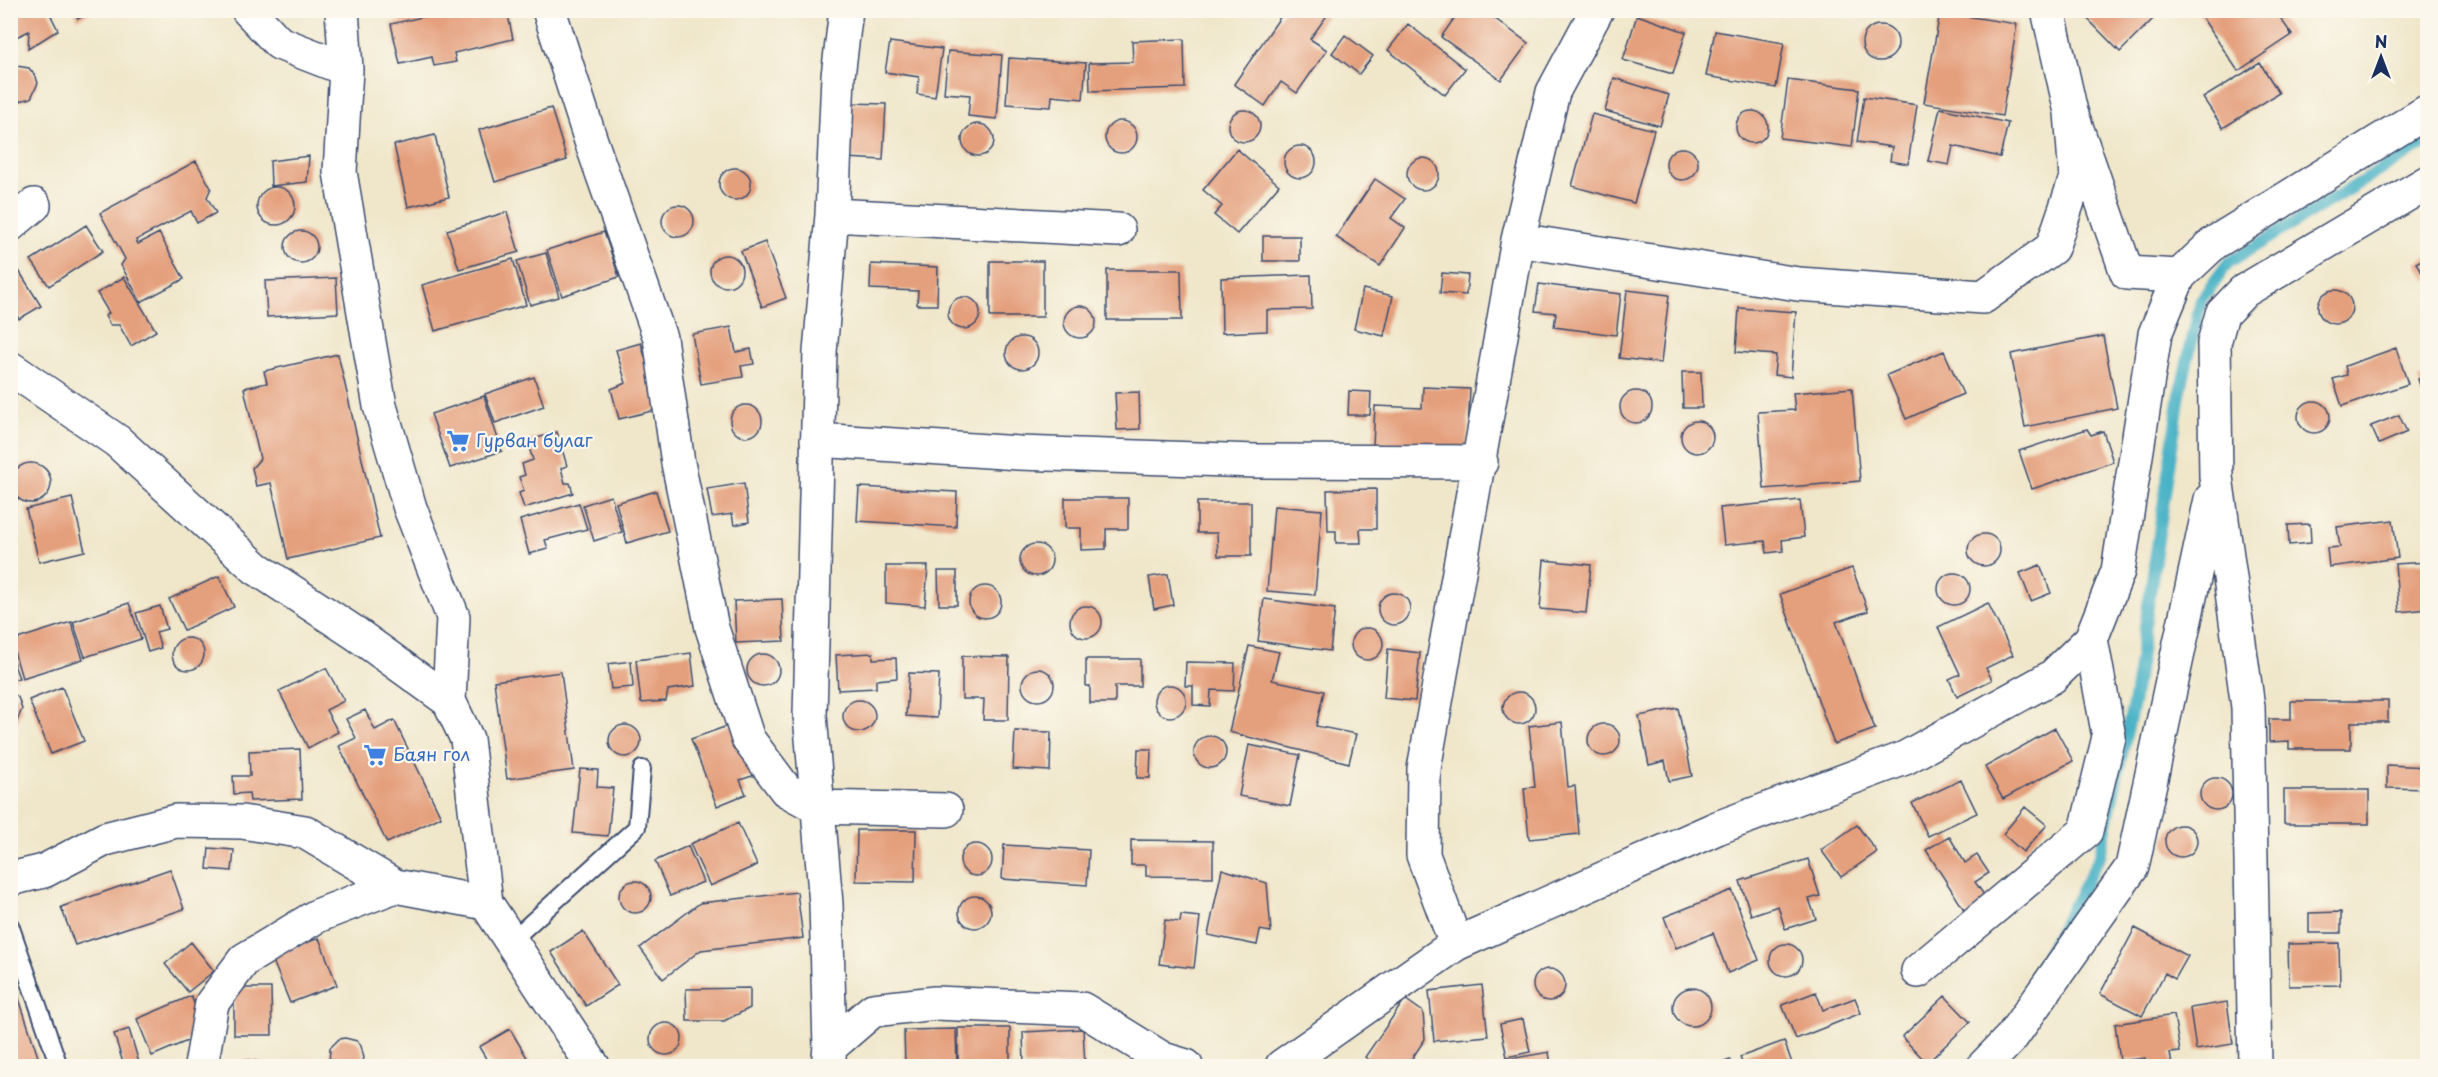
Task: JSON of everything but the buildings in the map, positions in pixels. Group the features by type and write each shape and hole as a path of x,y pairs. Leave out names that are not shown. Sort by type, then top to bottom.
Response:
{"street":[{"path":"248,10 279,43 346,69"},
{"path":"342,10 346,69 340,172 380,406 410,508 453,617 449,701 467,739 486,903 593,1066"},
{"path":"549,10 591,141 660,338 678,463 712,628 748,739 786,790 818,807 946,810"},
{"path":"829,1057 826,904 810,716 820,352 832,215 838,76 846,10"},
{"path":"1456,944 1423,855 1424,769 1518,240 1553,92 1597,10"},
{"path":"2048,10 2071,112 2127,273 2179,276"},
{"path":"1282,1066 1456,944 1717,828 1905,758 2052,677 2091,639 2118,571 2155,333 2179,276 2214,243 2427,111"},
{"path":"1518,240 1798,284 1983,297 2052,249 2076,178 2071,112"},
{"path":"2255,1066 2248,707 2216,477 2214,343 2222,314 2244,291 2427,182"},
{"path":"832,215 1118,230"},
{"path":"10,368 117,441 256,568 355,633 449,701"},
{"path":"817,440 1019,453 1257,461 1480,462"},
{"path":"1984,1066 2011,1038 2132,867 2216,477"},
{"path":"1918,971 2086,831 2109,737 2091,639"},
{"path":"10,879 44,871 105,839 176,821 242,822 305,832 395,886 486,903"},
{"path":"201,1066 212,1003 244,960 317,916 395,886"},
{"path":"829,1057 873,1010 935,1003 1082,1009 1163,1059 1186,1066"}],"lane":[{"path":"511,941 637,827 642,770"},
{"path":"10,925 59,1066"}],"waterway":[{"path":"2029,988 2100,856 2134,699 2180,394 2201,300 2228,263 2428,141"}],"place":[{"name":"Гурван булаг","path":"458,441"},
{"name":"Баян гол","path":"375,755"}]}
